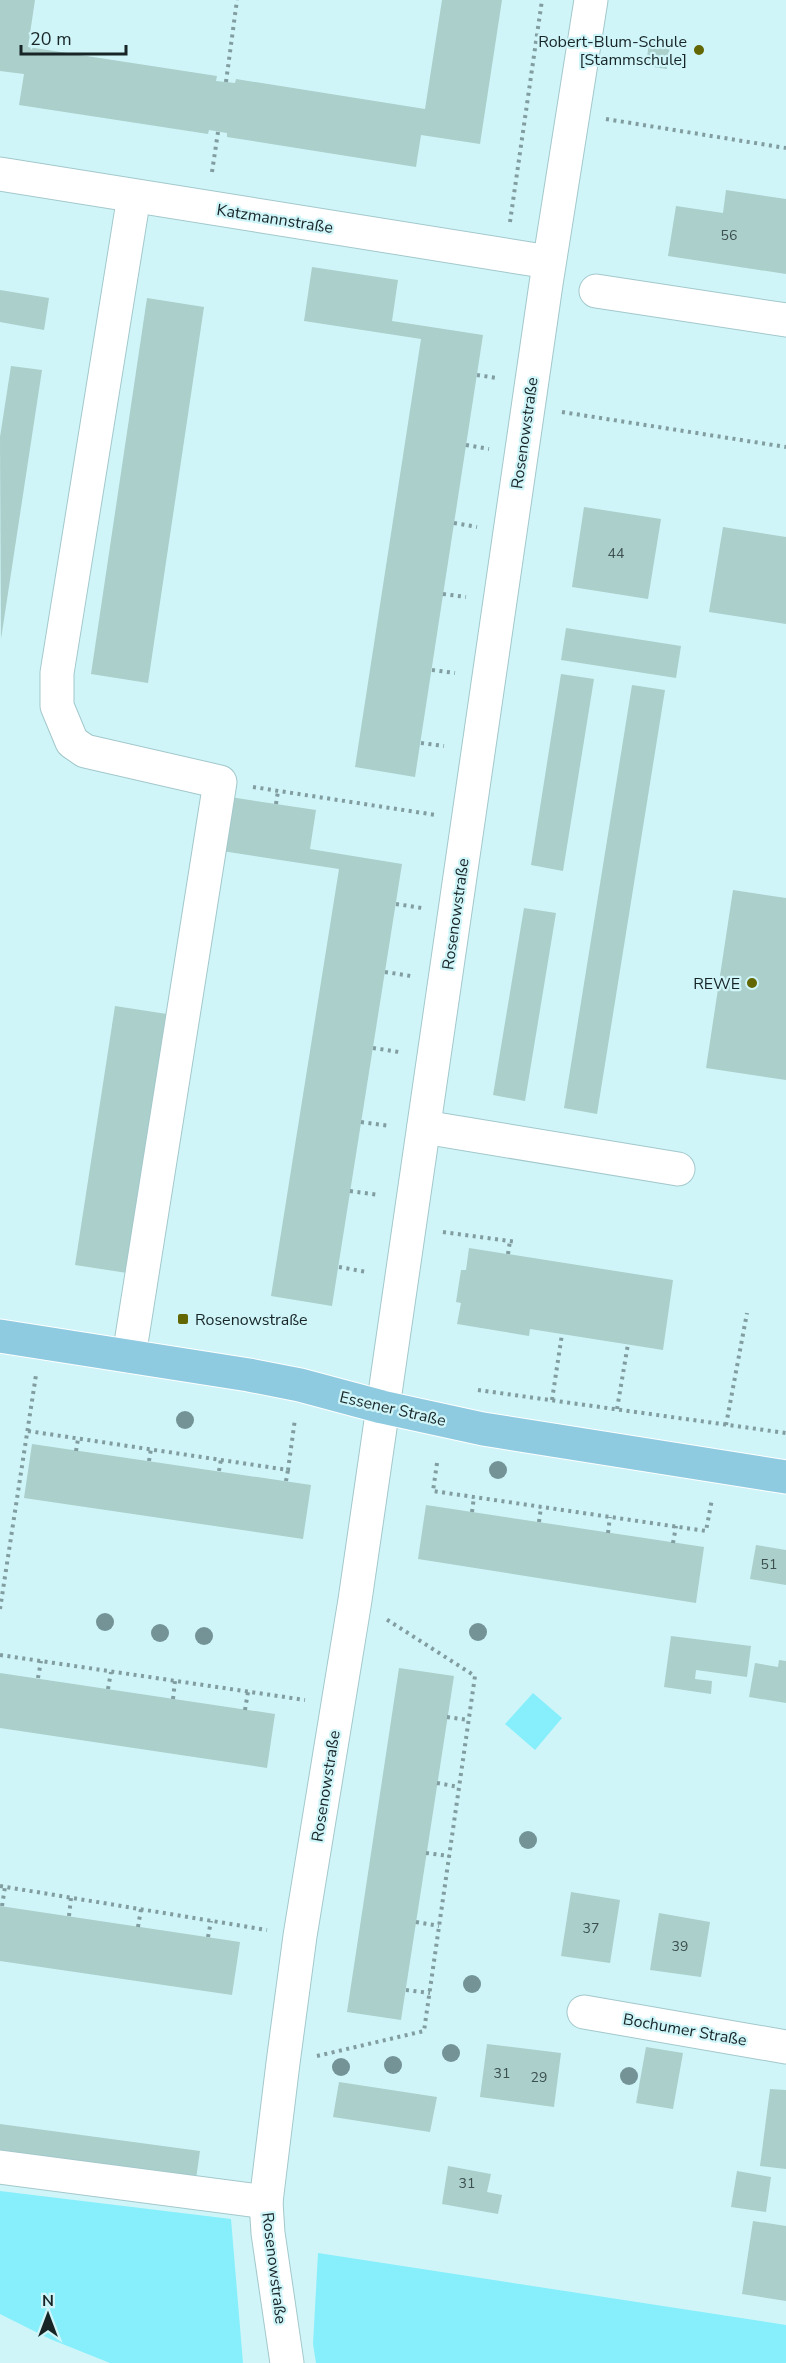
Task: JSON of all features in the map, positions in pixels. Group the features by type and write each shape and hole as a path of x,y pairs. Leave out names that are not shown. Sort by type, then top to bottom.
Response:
{"main road":[{"name":"Essener Straße","path":"0,1336 203,1366 300,1385 382,1407 483,1429 786,1477"}],"street":[{"name":"Rosenowstraße","path":"287,2363 268,2233 266,2202 283,2063 300,1936 355,1600 549,261 591,0"},
{"name":"Katzmannstraße","path":"0,174 549,261"},
{"path":"129,1356 220,782 85,751 72,742 57,706 57,673 134,196"},
{"path":"596,291 786,320"},
{"path":"424,1127 678,1169"},
{"name":"Bochumer Straße","path":"584,2012 786,2047"},
{"path":"0,2168 266,2202"}],"path":[{"path":"226,82 237,0"},
{"path":"505,255 542,0"},
{"path":"573,114 786,148"},
{"path":"206,207 218,132"},
{"path":"528,406 786,447"},
{"path":"220,782 468,820"},
{"path":"276,804 278,791"},
{"path":"409,1228 517,1242"},
{"path":"508,1254 510,1241"},
{"path":"726,1425 747,1313"},
{"path":"552,1400 562,1334"},
{"path":"0,1609 41,1342"},
{"path":"617,1409 628,1344"},
{"path":"286,1481 300,1385"},
{"path":"468,1388 786,1433"},
{"path":"28,1431 288,1470"},
{"path":"76,1451 78,1438"},
{"path":"149,1461 150,1449"},
{"path":"219,1471 220,1459"},
{"path":"437,1462 433,1491 706,1531 718,1466"},
{"path":"472,1512 474,1497"},
{"path":"539,1522 541,1507"},
{"path":"608,1533 610,1517"},
{"path":"673,1543 676,1526"},
{"path":"283,2063 424,2031 430,1993 475,1676 355,1600"},
{"path":"0,1655 338,1705"},
{"path":"38,1678 41,1661"},
{"path":"108,1689 111,1672"},
{"path":"172,1699 175,1681"},
{"path":"245,1710 248,1692"},
{"path":"447,1717 469,1720"},
{"path":"437,1784 459,1787"},
{"path":"426,1853 449,1856"},
{"path":"2,1906 3,1887 300,1936"},
{"path":"69,1916 71,1898"},
{"path":"138,1927 141,1909"},
{"path":"208,1938 211,1921"},
{"path":"416,1922 439,1926"},
{"path":"406,1990 430,1993"}],"shaded area":[{"path":"533,1693 562,1718 535,1750 505,1724"},
{"path":"0,2191 231,2219 243,2363 110,2363 50,2339 0,2314"},
{"path":"318,2253 786,2325 786,2363 316,2363 313,2344"}],"building":[{"path":"0,0 35,0 28,47 217,76 216,81 235,83 236,79 425,109 442,0 502,0 480,144 421,135 416,167 227,137 227,133 209,130 208,134 19,105 24,74 0,71"},
{"path":"649,41 670,45 667,69 646,66"},
{"path":"726,190 786,199 786,274 668,256 676,206 723,213"},
{"path":"312,267 398,280 392,321 483,335 415,777 355,767 421,339 304,321"},
{"path":"0,290 49,298 44,330 0,322"},
{"path":"147,298 204,307 148,683 91,674"},
{"path":"11,366 42,370 1,639 0,437"},
{"path":"584,507 661,519 648,599 572,587"},
{"path":"723,527 786,537 786,624 709,612"},
{"path":"566,628 681,646 676,678 561,660"},
{"path":"561,674 594,679 563,871 531,865"},
{"path":"632,685 665,690 597,1114 564,1108"},
{"path":"230,797 316,810 310,849 402,864 332,1306 271,1296 339,869 222,851"},
{"name":"REWE","path":"733,890 786,898 786,1080 706,1068"},
{"path":"524,908 556,913 525,1101 493,1095"},
{"path":"115,1006 167,1014 127,1273 75,1265"},
{"path":"469,1248 673,1280 663,1350 530,1329 529,1336 457,1324 461,1303 456,1302 461,1270 466,1270"},
{"path":"32,1444 311,1485 303,1539 24,1498"},
{"path":"426,1505 704,1547 696,1603 418,1559"},
{"path":"756,1545 786,1550 786,1585 750,1579"},
{"path":"671,1636 751,1646 747,1677 696,1670 695,1679 712,1681 711,1694 664,1687"},
{"path":"779,1660 786,1661 786,1703 749,1697 755,1663 778,1667"},
{"path":"399,1668 454,1676 401,2020 347,2012"},
{"path":"0,1673 275,1714 267,1768 0,1728"},
{"path":"571,1892 620,1900 610,1963 561,1956"},
{"path":"0,1906 240,1942 232,1995 0,1961"},
{"path":"659,1913 710,1922 701,1977 650,1970"},
{"path":"487,2044 561,2053 554,2107 480,2097"},
{"path":"646,2047 683,2053 673,2109 636,2103"},
{"path":"339,2082 437,2097 430,2132 333,2117"},
{"path":"770,2089 786,2090 786,2169 760,2166"},
{"path":"0,2124 200,2151 196,2179 0,2153"},
{"path":"448,2166 491,2174 487,2192 502,2195 498,2214 442,2204"},
{"path":"737,2171 771,2177 766,2212 731,2207"},
{"path":"753,2221 786,2226 786,2301 742,2294"}],"place":[{"name":"Robert-Blum-Schule [Stammschule]","path":"699,50"},
{"name":"REWE","path":"752,983"},
{"name":"Rosenowstraße","path":"183,1319"}]}
